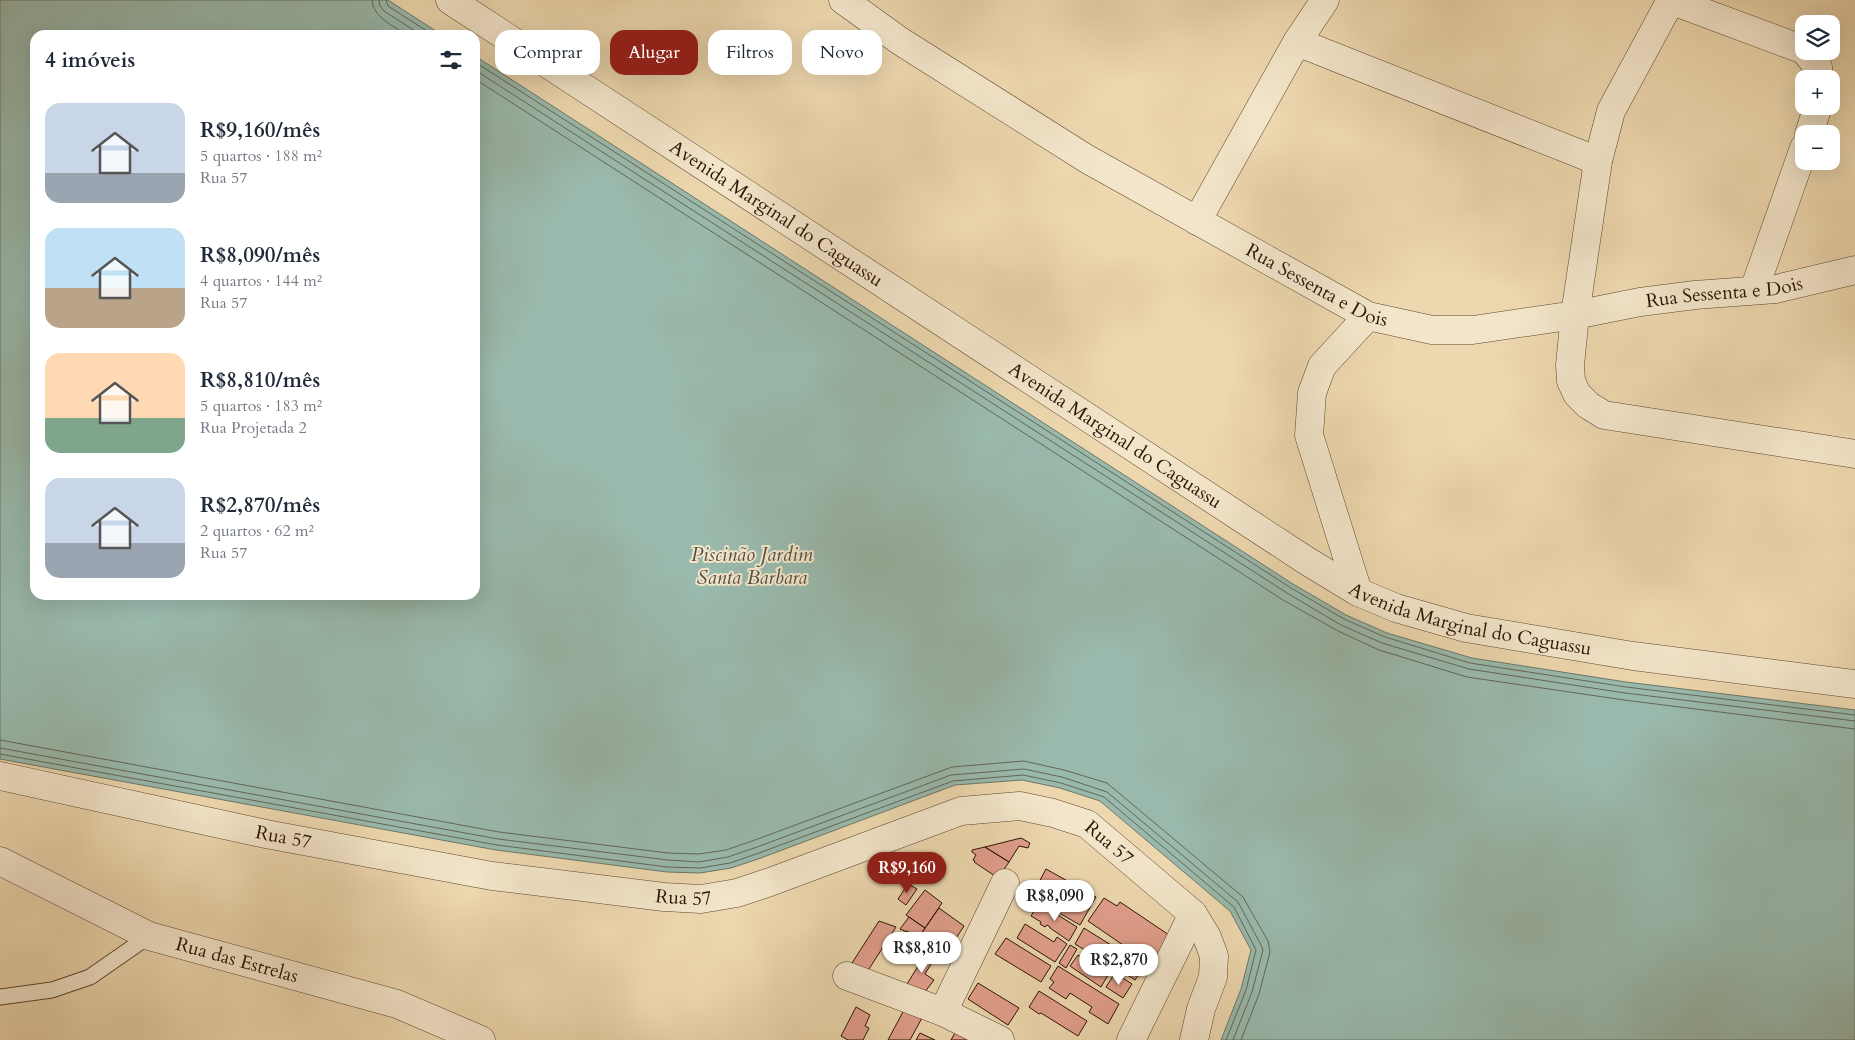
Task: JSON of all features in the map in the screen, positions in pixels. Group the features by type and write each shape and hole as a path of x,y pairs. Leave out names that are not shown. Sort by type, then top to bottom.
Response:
{"street":[{"name":"Avenida Marginal do Caguassu","path":"450,0 1307,561 1358,592 1396,608 1466,628 1633,656 1855,684"},
{"name":"Rua Sessenta e Dois","path":"843,0 900,41 1087,159 1368,316 1432,330 1473,330 1575,315 1640,302 1776,288 1855,270"},
{"path":"1197,221 1297,42 1325,0"},
{"path":"1795,48 1670,0 1611,111 1598,161 1575,315 1570,365 1571,381 1577,394 1588,405 1604,414 1855,454"},
{"path":"1297,42 1598,161"},
{"path":"1754,290 1796,170"},
{"path":"1358,592 1309,435 1312,393 1322,366 1368,316"},
{"name":"Rua 57","path":"0,776 266,834 492,876 664,897 702,899 737,893 762,885 960,811 1020,806 1053,813 1087,824 1193,914 1207,937 1214,956 1212,977 1194,1040"},
{"name":"Rua das Estrelas","path":"0,861 149,936 397,1004 481,1040"},
{"path":"943,1012 1005,883"},
{"path":"1131,1040 1193,914"},
{"path":"847,976 943,1012 1000,1040"}],"lane":[{"path":"0,996 52,990 90,977 149,936"}],"water":[{"name":"Piscinão Jardim Santa Barbara","path":"0,0 388,0 434,30 30,30 30,600 480,600 480,59 495,69 495,75 504,75 1293,584 1346,615 1387,633 1472,658 1626,682 1855,710 1855,1040 1221,1040 1241,989 1251,950 1230,911 1100,801 1060,788 1022,780 955,785 761,858 731,868 700,873 667,872 496,850 0,759"}],"building":[{"path":"1021,838 1030,843 1028,848 1019,846 1009,862 985,847"},
{"path":"985,847 1009,862 998,878 973,860 976,855 972,850"},
{"path":"1046,869 1096,897 1080,925 1047,906 1055,893 1038,884"},
{"path":"908,884 917,889 906,905 898,899"},
{"path":"925,890 942,903 925,928 906,915"},
{"path":"1104,898 1117,906 1120,902 1175,939 1155,967 1088,921"},
{"path":"1037,906 1043,910 1045,907 1077,927 1069,941 1047,925 1045,927 1040,924 1041,922 1031,916"},
{"path":"939,908 964,926 945,955 919,937"},
{"path":"909,917 925,928 919,937 900,929"},
{"path":"879,921 896,927 867,972 852,963"},
{"path":"1025,924 1054,942 1057,937 1067,944 1055,962 1017,938"},
{"path":"1084,928 1111,945 1101,960 1075,944"},
{"path":"906,931 919,937 910,950 898,943"},
{"path":"1006,938 1051,966 1041,982 995,954"},
{"path":"931,945 939,951 925,974 934,980 921,997 904,989"},
{"path":"1070,945 1077,949 1066,968 1059,963"},
{"path":"1116,948 1145,966 1135,980 1107,962"},
{"path":"1078,955 1108,975 1101,987 1070,966"},
{"path":"1058,966 1119,1004 1108,1024 1089,1012 1092,1007 1070,993 1066,999 1049,988 1054,982 1050,979"},
{"path":"1115,973 1132,984 1123,998 1106,987"},
{"path":"978,983 1019,1008 1008,1025 968,999"},
{"path":"1039,991 1087,1021 1078,1036 1029,1007"},
{"path":"856,1007 870,1015 865,1026 869,1028 863,1040 848,1040 841,1036"},
{"path":"905,1008 923,1016 910,1040 888,1040"},
{"path":"956,1031 969,1037 968,1040 951,1040"},
{"path":"920,1033 935,1040 916,1040"}]}
